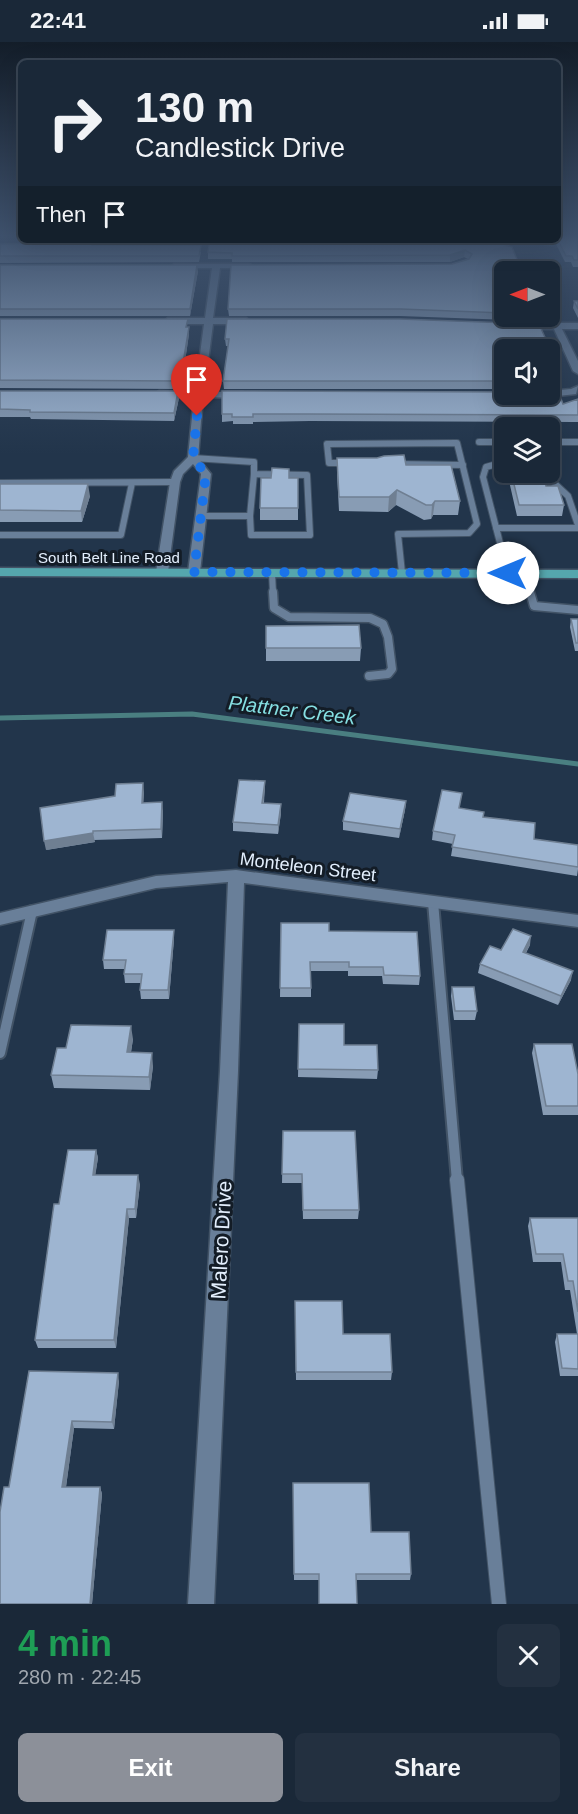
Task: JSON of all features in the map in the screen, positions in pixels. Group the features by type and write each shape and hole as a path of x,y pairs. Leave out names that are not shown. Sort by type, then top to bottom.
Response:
{"main road":[{"name":"South Belt Line Road","path":"0,572 578,574"}],"street":[{"path":"162,572 175,482 178,473 193,458 210,309"},
{"path":"161,321 255,321"},
{"path":"560,326 578,326"},
{"path":"557,327 578,371"},
{"path":"560,393 573,392 578,389"},
{"path":"152,394 257,395"},
{"path":"193,458 206,474 194,572"},
{"name":"Monteleon Street","path":"0,919 156,882 236,876 578,921"},
{"name":"Malero Drive","path":"201,1604 230,1071 236,876"}],"lane":[{"path":"560,442 578,443 576,437 578,437"},
{"path":"479,442 494,442"},
{"path":"362,463 329,463 327,444 457,443 477,524 475,529 469,533 460,534 398,534 402,573"},
{"path":"193,458 254,462 251,535 310,535 306,475 254,474"},
{"path":"494,463 483,471 508,573"},
{"path":"385,464 462,465"},
{"path":"0,483 175,482"},
{"path":"0,535 121,535 132,483"},
{"path":"496,528 578,527 568,496 554,483"},
{"path":"201,516 250,516"},
{"path":"272,573 274,608 279,613 289,616 370,618 383,624 388,637 392,669 388,674 369,676"},
{"path":"525,573 534,606 578,610"},
{"path":"433,902 446,1064 500,1604"},
{"path":"0,1053 32,911"}],"building":[{"path":"228,309 494,309 494,313 401,309"},
{"path":"0,319 188,319 186,327 189,327 180,381 0,380"},
{"path":"227,319 400,319 494,322 494,327 540,327 546,339 494,339 494,381 223,381 229,339 225,339"},
{"path":"0,391 178,391 174,413 30,412 30,410 0,409"},
{"path":"222,391 494,392 494,405 560,405 560,396 563,404 578,399 578,415 253,414 253,417 232,417 232,414 222,414"},
{"path":"404,455 406,465 451,465 460,501 435,501 432,505 426,505 397,490 389,497 339,497 337,458"},
{"path":"272,468 289,469 289,478 298,478 298,508 260,508 261,478 271,478"},
{"path":"514,483 545,483 546,486 558,486 564,505 519,505"},
{"path":"0,484 88,484 81,511 0,510"},
{"path":"571,619 578,619 578,643 576,643"},
{"path":"359,625 361,648 266,648 266,626"},
{"path":"239,780 265,781 262,803 281,804 278,825 233,822"},
{"path":"143,783 142,803 162,802 161,829 93,831 93,833 44,841 40,808 115,796 116,784"},
{"path":"442,790 462,793 459,808 484,812 483,817 535,823 534,839 578,845 578,867 452,847 455,835 433,831"},
{"path":"350,793 406,801 400,829 343,821"},
{"path":"281,923 329,923 329,931 417,932 420,976 384,975 383,967 349,967 349,962 310,962 311,988 280,988"},
{"path":"513,929 531,936 523,952 573,971 561,996 480,964 490,946 501,950"},
{"path":"107,930 174,930 168,990 140,990 142,974 124,974 126,960 103,960"},
{"path":"452,987 474,987 477,1011 455,1011"},
{"path":"299,1024 344,1024 344,1045 377,1045 378,1070 298,1069"},
{"path":"71,1025 131,1026 127,1052 152,1053 149,1077 51,1075 57,1048 66,1048"},
{"path":"534,1044 572,1044 578,1074 578,1106 546,1106"},
{"path":"283,1131 355,1131 359,1210 303,1210 302,1174 282,1174"},
{"path":"68,1150 96,1150 93,1175 138,1175 135,1209 127,1209 114,1340 35,1340 54,1204 59,1204"},
{"path":"530,1218 578,1218 578,1312 573,1281 568,1281 563,1254 536,1254"},
{"path":"295,1301 342,1301 343,1334 390,1334 392,1372 296,1372"},
{"path":"557,1334 578,1334 578,1369 562,1368"},
{"path":"29,1371 118,1373 112,1422 72,1421 62,1487 100,1487 90,1604 0,1604 0,1512 4,1487 9,1487"},
{"path":"293,1483 369,1483 371,1532 409,1532 411,1574 356,1574 357,1604 319,1604 319,1574 294,1574"}],"waterway":[{"name":"Plattner Creek","path":"0,718 192,714 578,764"}],"route":[{"path":"197,416 193,458 206,474 194,572 508,573"}]}
